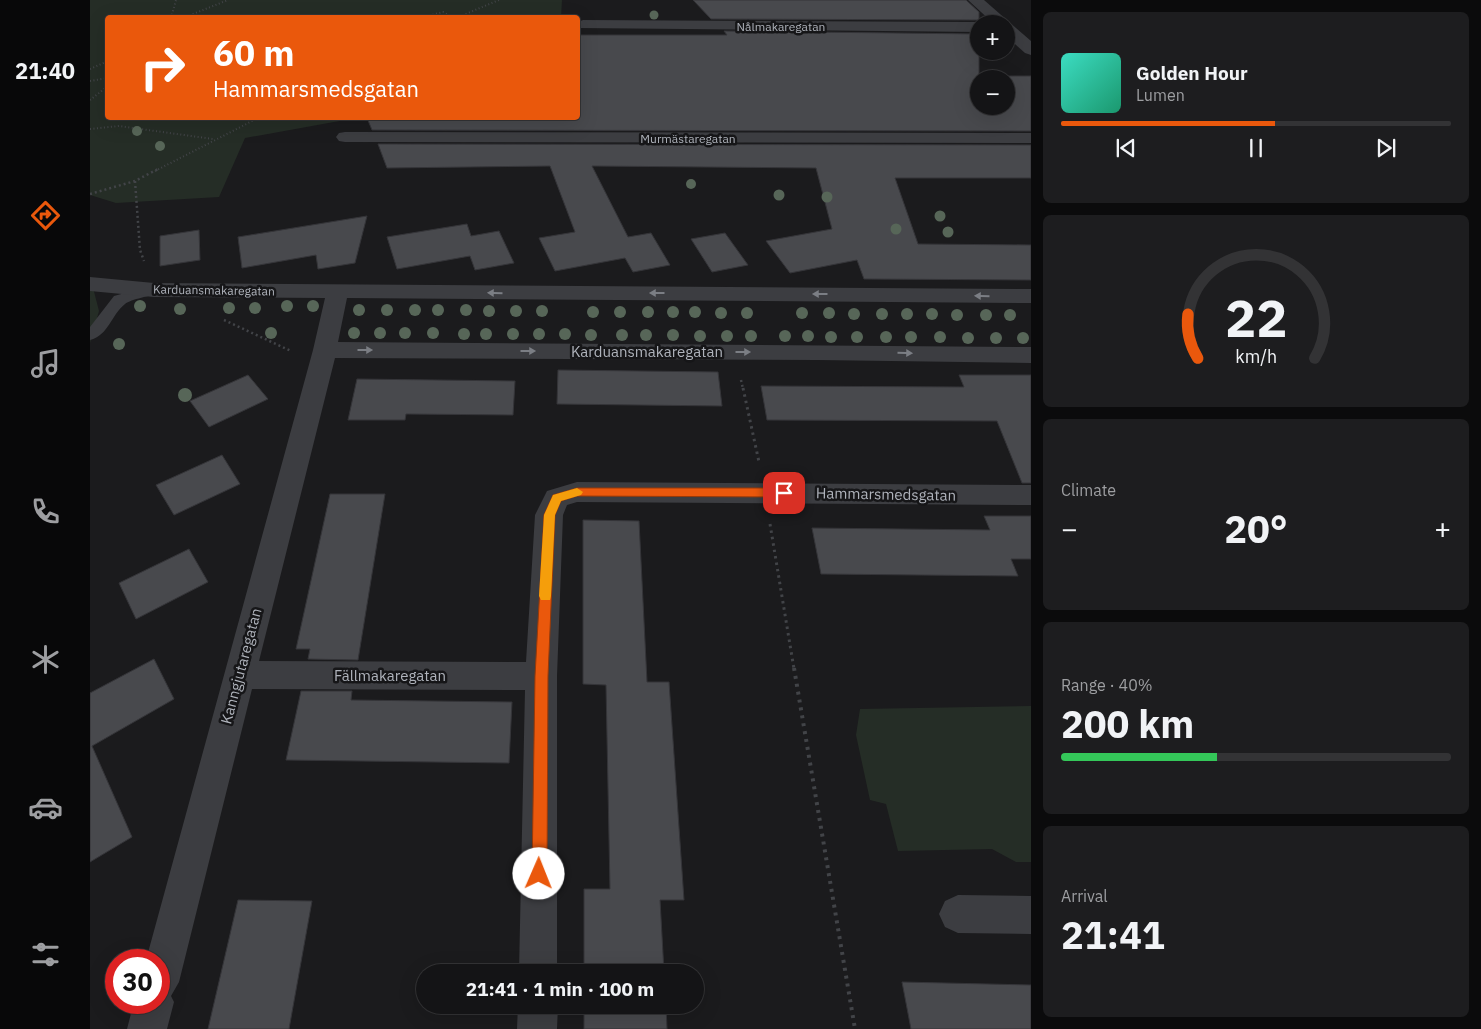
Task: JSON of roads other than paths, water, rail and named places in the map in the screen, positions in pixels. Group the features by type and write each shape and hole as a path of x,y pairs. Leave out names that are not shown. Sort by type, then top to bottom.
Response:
{"street":[{"path":"975,0 992,15"},
{"name":"Nålmakaregatan","path":"583,25 970,26"},
{"path":"1015,35 1031,50"},
{"name":"Murmästaregatan","path":"345,137 1031,138"},
{"name":"Karduansmakaregatan","path":"90,284 154,290 1031,296"},
{"path":"323,357 338,291"},
{"name":"Karduansmakaregatan","path":"323,357 735,352 1031,355"},
{"name":"Kanngjutaregatan","path":"168,949 323,357"},
{"name":"Hammarsmedsgatan","path":"538,964 541,676 549,515 557,498 577,492 1031,495"},
{"name":"Fällmakaregatan","path":"239,675 541,676"},
{"path":"958,914 1031,915"},
{"path":"147,1029 151,1014"},
{"path":"537,1029 538,1014"}],"lane":[{"path":"90,335 99,328 120,300 154,290"}]}
